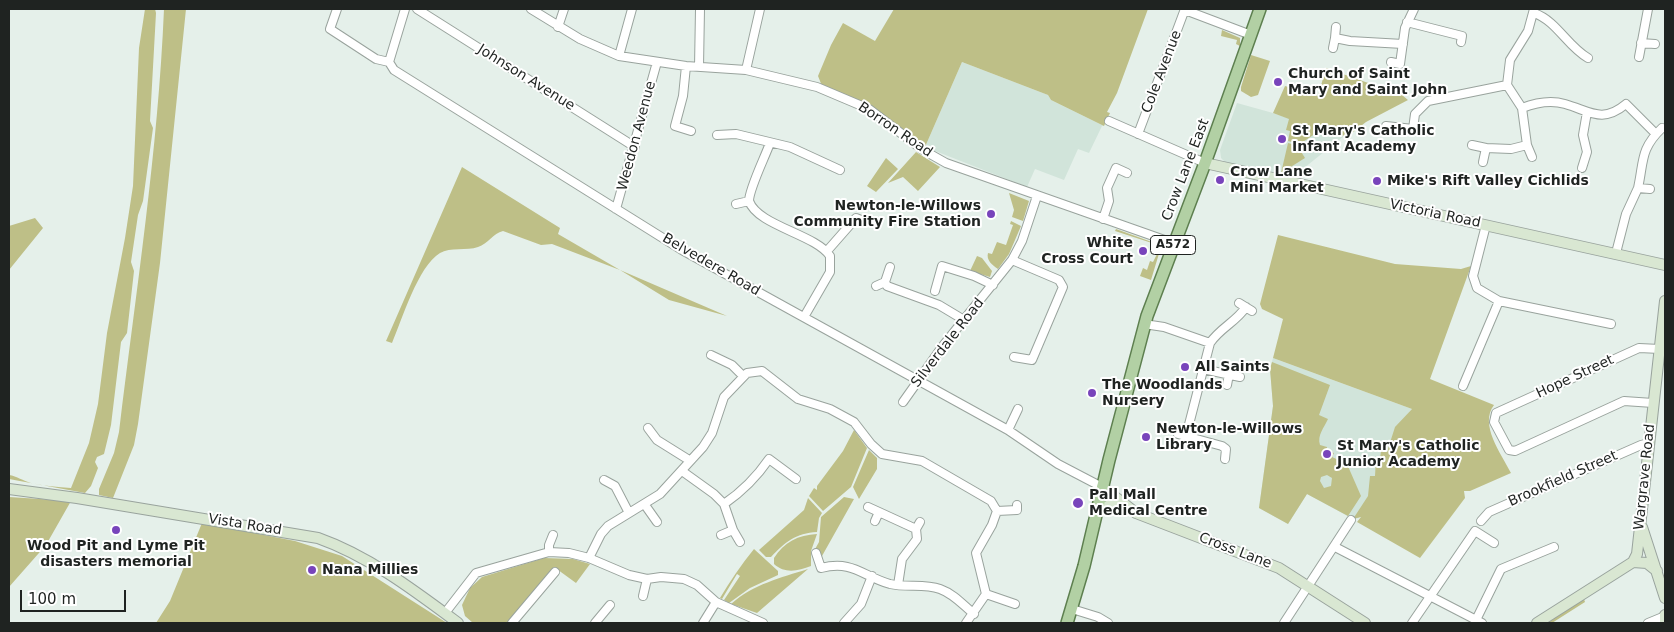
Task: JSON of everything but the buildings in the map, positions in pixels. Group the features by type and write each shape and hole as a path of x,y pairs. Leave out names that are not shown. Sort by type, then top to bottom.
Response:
{"main road":[{"name":"Crow Lane East","path":"1102,487 1144,324 1173,243 1205,163 1260,9"},
{"name":"A572","path":"1067,623 1102,487"}],"street":[{"name":"Belvedere Road","path":"337,9 330,29 376,59 390,62 394,70 616,209 682,250 1008,430 1058,464 1102,487"},
{"path":"390,62 405,9"},
{"name":"Johnson Avenue","path":"417,9 634,147"},
{"name":"Borron Road","path":"531,9 558,27 619,56 686,66 746,70 810,84 861,105 923,150 946,163 1173,243"},
{"path":"558,27 564,9"},
{"path":"619,56 632,9"},
{"path":"699,66 700,9"},
{"path":"746,70 760,9"},
{"name":"Cole Avenue","path":"1138,134 1185,9 1251,35"},
{"path":"1390,62 1400,64 1407,22 1414,9"},
{"path":"1639,57 1648,9"},
{"path":"1532,157 1527,145 1522,108 1507,85 1510,60 1528,31 1534,11 1547,19 1578,53 1588,57"},
{"path":"1407,22 1461,39 1464,28"},
{"path":"1333,48 1336,27"},
{"path":"1335,38 1350,41 1403,44"},
{"path":"1641,43 1655,44"},
{"name":"Weedon Avenue","path":"616,209 657,62"},
{"path":"686,66 683,96 674,129 691,131"},
{"path":"1386,126 1417,129 1415,114 1428,101 1507,85"},
{"path":"1522,108 1533,103 1563,103 1603,116 1626,104 1656,134"},
{"path":"1582,170 1587,152 1583,135 1587,112"},
{"path":"1109,121 1205,163"},
{"path":"1616,253 1626,214 1635,199 1642,160 1648,144 1662,128"},
{"path":"716,136 736,134 797,149 840,170"},
{"path":"770,143 758,177 750,189 749,201 757,213 820,246 827,251 831,260 830,272 804,317"},
{"path":"1472,145 1486,148 1511,149 1527,145"},
{"path":"1483,162 1486,148"},
{"name":"Victoria Road","path":"1205,163 1665,265"},
{"path":"1103,219 1108,205 1107,188 1117,165 1127,173"},
{"path":"1638,188 1650,189"},
{"name":"Silverdale Road","path":"903,402 964,320 1012,260 1022,241 1037,196"},
{"path":"736,204 749,201"},
{"path":"827,251 856,217"},
{"path":"1486,225 1473,276 1474,282 1483,292 1499,301 1611,324"},
{"path":"1012,260 1059,280 1063,287 1036,362 1014,357"},
{"name":"Silverdale Road","path":"935,291 942,266 974,276 993,286"},
{"path":"876,286 885,282 890,268"},
{"path":"885,282 887,286 939,305 964,320"},
{"path":"1463,386 1499,301"},
{"name":"Wargrave Road","path":"1632,562 1637,554 1665,301"},
{"path":"1225,458 1226,449 1222,446 1182,435 1210,343 1219,331 1240,316 1246,307"},
{"path":"1144,324 1164,327 1210,343"},
{"name":"Hope Street","path":"1653,402 1624,401 1515,452 1505,446 1494,422 1494,418 1501,411 1639,348 1660,349"},
{"path":"710,355 732,365 743,376"},
{"path":"1203,369 1240,377"},
{"path":"590,558 604,530 660,494 682,471 689,460 703,447 712,433 724,397 743,376 753,371 767,373 798,399 830,409 854,422 871,444 882,454 922,461 991,501 997,511"},
{"path":"1227,385 1229,374"},
{"path":"1008,430 1018,409"},
{"path":"648,428 657,440 675,449 689,460"},
{"name":"Brookfield Street","path":"1412,623 1489,512 1641,444 1650,443"},
{"path":"724,504 742,492 755,480 765,457 796,479"},
{"path":"682,471 714,494 724,504 733,530 740,542"},
{"path":"604,480 615,486 628,514"},
{"name":"Cross Lane","path":"1102,487 1136,513 1262,560 1309,585 1365,623"},
{"name":"Vista Road","path":"9,489 90,500 318,538 338,545 362,558 458,623"},
{"path":"645,505 657,522"},
{"path":"1096,513 1104,506 1113,505 1136,513"},
{"path":"868,507 918,525 916,539 901,563 898,585"},
{"path":"997,511 1017,511"},
{"path":"966,623 986,594 976,553 992,525 997,511"},
{"path":"875,521 879,512"},
{"path":"1641,513 1643,533 1665,598"},
{"path":"1284,623 1351,520"},
{"path":"1478,526 1494,543"},
{"path":"721,535 733,530"},
{"path":"549,552 549,544 556,535"},
{"path":"1335,547 1479,622 1501,569 1554,547"},
{"path":"445,613 476,573 549,552 570,553 590,558 629,575 647,579 661,577 684,579 697,585 716,602 762,623"},
{"path":"816,554 821,568"},
{"path":"1537,623 1632,562 1647,563 1656,571"},
{"path":"811,570 843,565 898,585 926,585 941,589 958,599 974,614"},
{"path":"512,623 555,572"},
{"path":"844,623 861,604 872,576"},
{"path":"643,596 647,579"},
{"path":"986,594 1015,604"},
{"path":"703,623 716,602"},
{"path":"595,623 610,605"},
{"path":"1072,609 1098,617 1108,623"},
{"path":"1648,623 1665,616 1665,623"}],"shaded area":[{"path":"962,62 1048,95 1051,100 1104,126 1102,126 1089,153 1078,149 1064,180 1035,169 1027,187 925,147"},
{"name":"St Mary's Catholic Infant Academy","path":"1237,103 1344,136 1294,176 1226,163 1221,158 1220,150"},
{"name":"St Mary's Catholic Junior Academy","path":"1273,358 1412,409 1399,424 1359,518 1353,519 1307,494 1288,524 1259,508 1273,406 1270,369"}],"green space":[{"path":"145,9 155,9 150,121 153,128 143,201 138,215 131,262 134,271 127,333 121,342 111,425 104,454 97,457 95,462 98,468 91,486 85,493 42,485 71,488 89,443 98,404 107,333 133,186 139,48"},
{"path":"164,9 186,9 160,263 134,445 113,498 99,495 99,489 114,453 119,432 152,168"},
{"path":"894,9 1148,9 1117,93 1107,112 1110,113 1104,126 1051,100 1048,95 962,62 925,147 893,124 822,86 818,76 843,23 875,41"},
{"path":"1222,30 1240,38 1240,46 1236,44 1237,40 1221,36"},
{"path":"1251,55 1270,61 1258,95 1251,97 1241,91 1241,87"},
{"path":"1326,68 1402,95 1408,100 1366,122 1347,137 1322,129 1300,144 1288,141 1290,131 1286,130 1289,119 1273,113 1285,86 1318,96"},
{"path":"1310,140 1300,150 1305,158 1281,173 1288,143 1300,146"},
{"path":"916,152 940,167 918,191 903,177 888,183"},
{"path":"886,158 898,169 876,192 867,186"},
{"path":"462,167 560,228 558,234 620,270 552,244 541,245 503,231 478,247 444,251 432,260 418,281 392,343 386,341"},
{"path":"1009,193 1029,201 1023,221 1012,217 1014,210"},
{"path":"35,218 43,228 9,270 9,226"},
{"path":"1011,221 1021,226 1009,254 998,269 989,260 988,253 992,254 997,242 1006,245 1013,225 1010,224"},
{"path":"1116,229 1160,245 1161,247 1151,280 1140,276 1143,268 1147,270 1150,261 1153,262 1160,248 1158,245 1115,231"},
{"path":"1278,235 1395,264 1461,269 1471,266 1430,379 1494,405 1490,413 1490,430 1497,448 1511,473 1470,491 1464,491 1465,498 1420,558 1357,522 1361,517 1353,519 1368,496 1370,476 1375,476 1376,459 1380,459 1381,451 1377,449 1387,452 1395,427 1412,409 1273,358 1283,319 1262,309 1260,304"},
{"path":"977,256 982,258 992,271 990,277 970,271"},
{"path":"620,270 727,316 669,300"},
{"path":"1272,362 1330,385 1319,415 1328,419 1319,441 1320,445 1327,447 1327,451 1334,453 1332,457 1347,464 1361,496 1348,516 1307,494 1288,524 1259,508 1273,406 1270,369","holes":["1327,475 1332,478 1331,486 1324,488 1320,481 1321,477"]},
{"path":"854,430 867,448 851,487 823,511 809,496 814,488 817,490 817,486 843,451"},
{"path":"869,450 877,458 877,469 859,499 853,487"},
{"path":"9,475 15,476 33,483 9,479"},
{"path":"9,497 71,501 46,545 9,587"},
{"path":"844,497 854,499 822,556 820,552 814,551 819,542 821,517"},
{"path":"808,498 822,513 819,518 817,532 797,536 771,557 766,557 759,550 804,510"},
{"path":"202,523 295,541 342,556 447,623 156,623 170,601"},
{"path":"817,534 811,551 811,566 792,571 774,564 774,558 778,552 792,540"},
{"path":"754,549 778,571 778,575 750,588 729,603 724,600 740,576 737,574 722,599 720,598 736,573"},
{"path":"544,558 573,559 590,564 576,583 554,567 508,623 473,623 465,616 462,605 470,588 482,577"},
{"path":"808,569 757,613 731,604 749,591"},
{"path":"1584,599 1585,602 1552,623 1544,623"}],"place":[{"name":"Church of Saint Mary and Saint John","path":"1278,82"},
{"name":"St Mary's Catholic Infant Academy","path":"1282,139"},
{"name":"Crow Lane Mini Market","path":"1220,180"},
{"name":"Mike's Rift Valley Cichlids","path":"1377,181"},
{"name":"Newton-le-Willows Community Fire Station","path":"991,214"},
{"name":"White Cross Court","path":"1143,251"},
{"name":"All Saints","path":"1185,367"},
{"name":"The Woodlands Nursery","path":"1092,393"},
{"name":"Newton-le-Willows Library","path":"1146,437"},
{"name":"St Mary's Catholic Junior Academy","path":"1327,454"},
{"name":"Pall Mall Medical Centre","path":"1078,503"},
{"name":"Wood Pit and Lyme Pit disasters memorial","path":"116,530"},
{"name":"Nana Millies","path":"312,570"}]}
